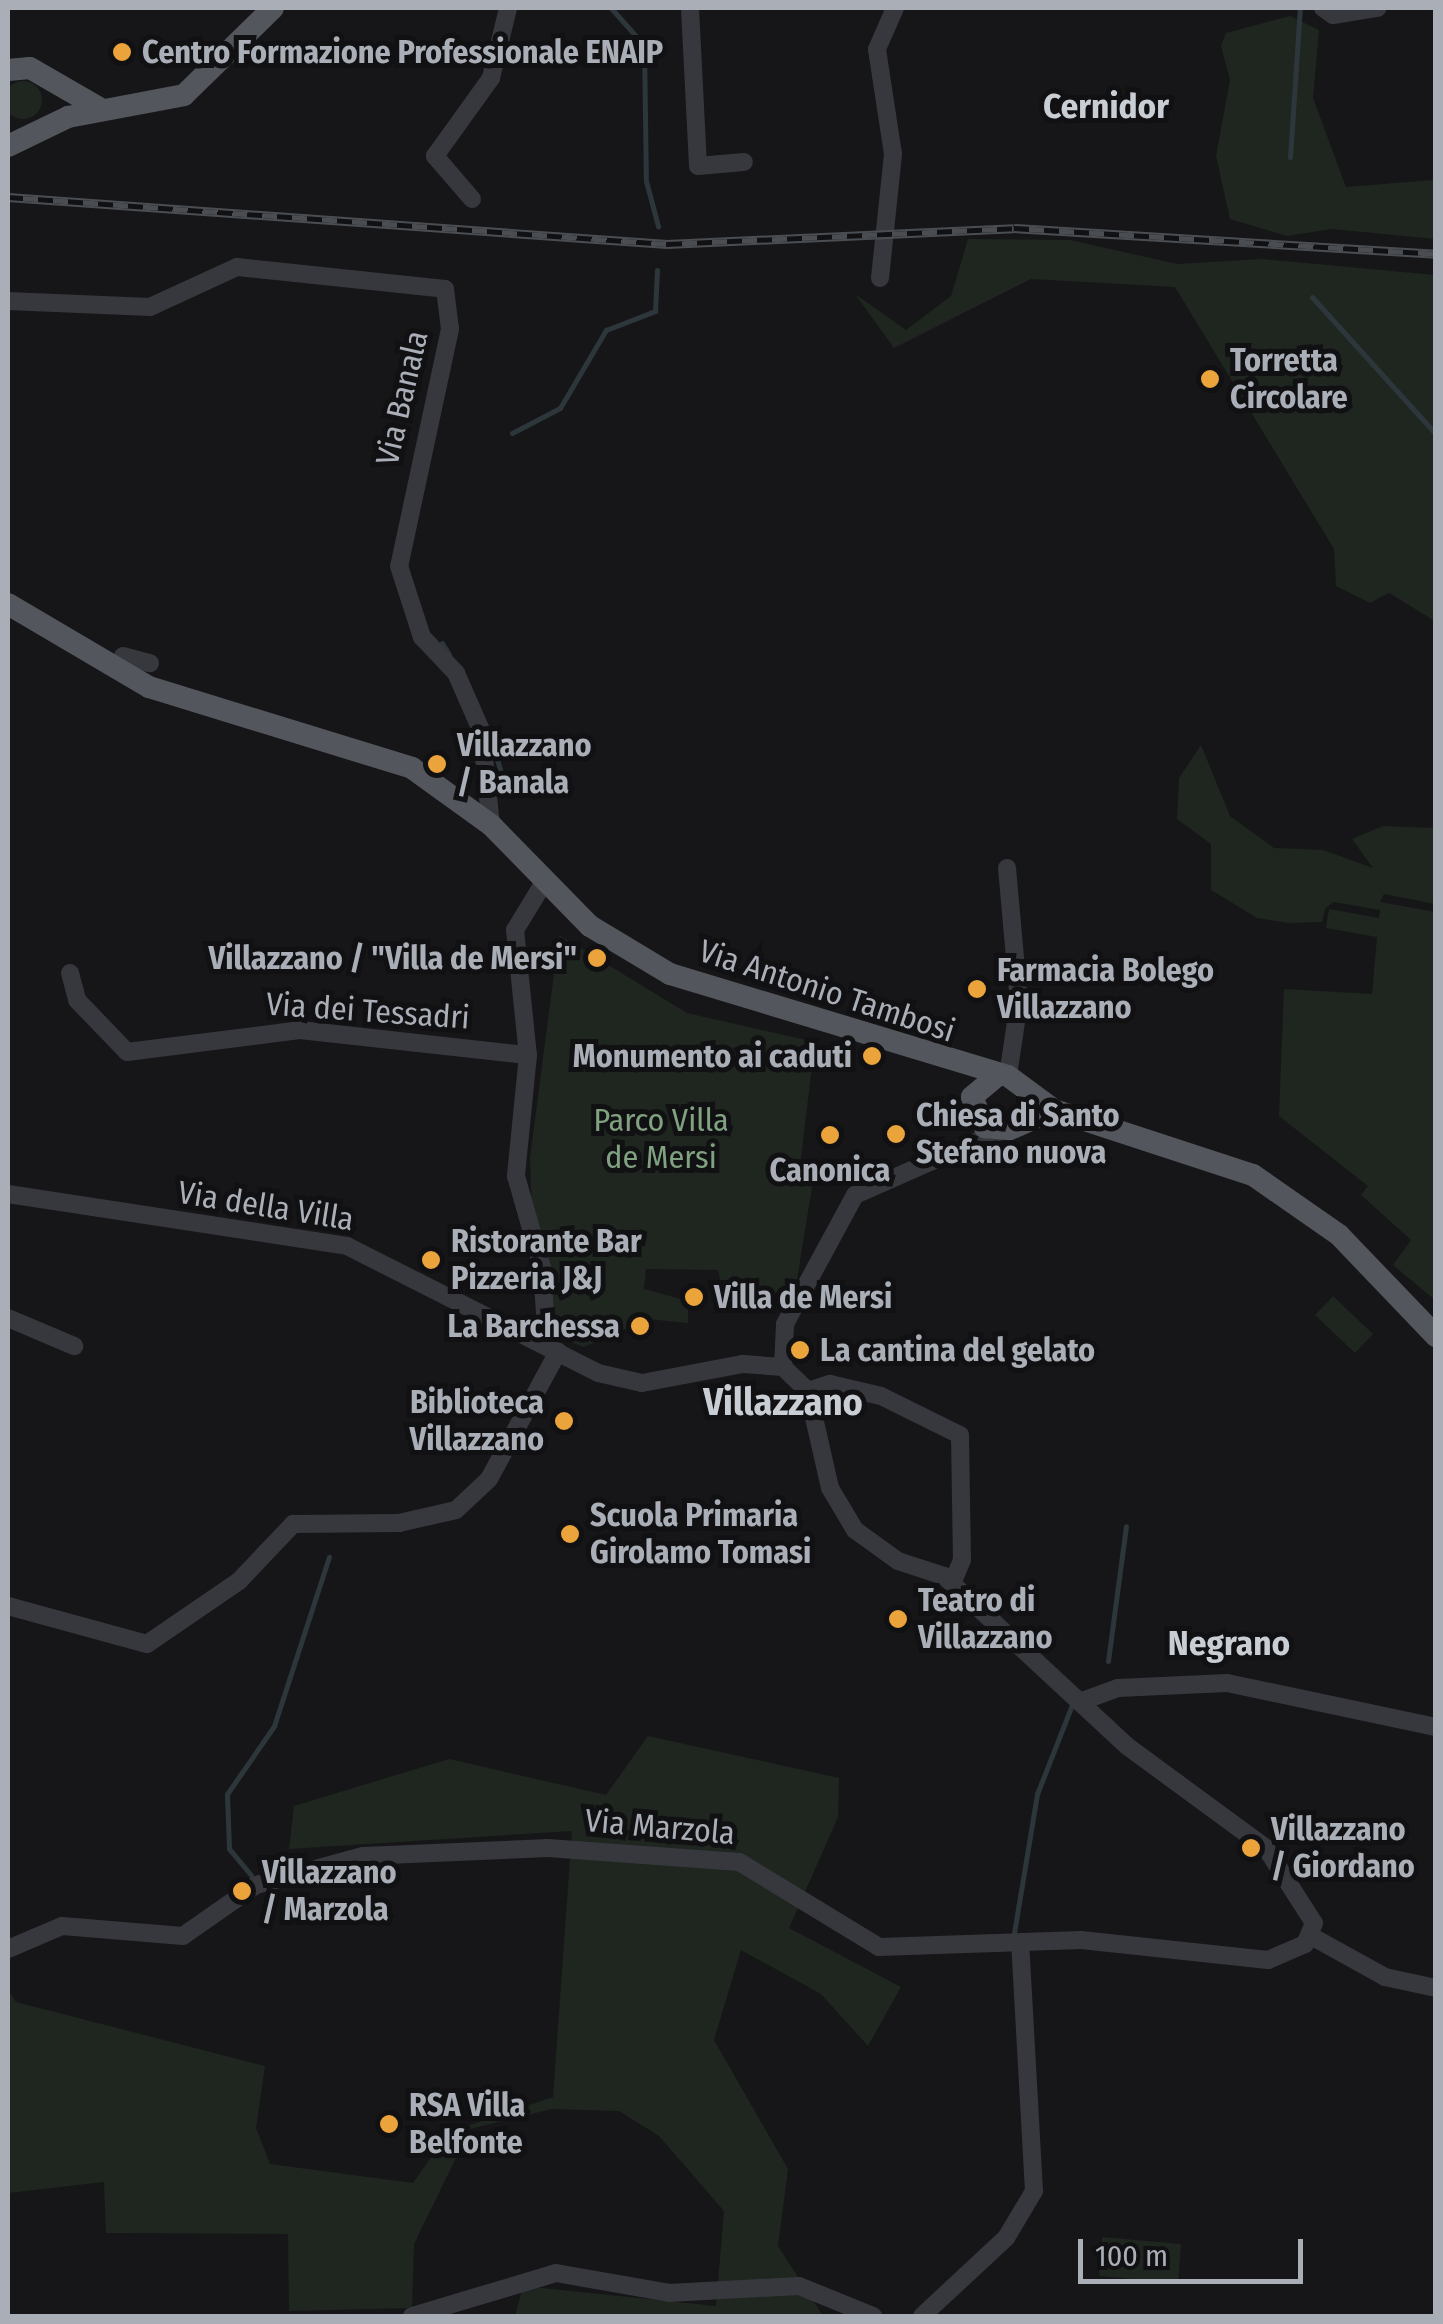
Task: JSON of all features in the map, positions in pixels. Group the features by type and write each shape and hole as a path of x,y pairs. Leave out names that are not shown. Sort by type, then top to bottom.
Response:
{"main road":[{"path":"26,129 104,110 167,102 202,85 273,8"},
{"path":"8,70 30,68 52,87 104,110"},
{"path":"8,146 26,129 52,87"},
{"name":"Via Antonio Tambosi","path":"8,604 132,664 412,768 491,825 543,884 611,940 696,986 1010,1080"},
{"path":"945,1063 974,1092 975,1116 1009,1127 1054,1110"},
{"path":"974,1092 1010,1080"},
{"path":"1010,1080 1054,1110 1204,1154 1276,1189 1339,1235 1436,1336"},
{"path":"1009,1127 1010,1080"}],"street":[{"path":"472,199 435,156 491,78 508,8"},
{"path":"690,8 698,166 744,162"},
{"path":"880,278 894,154 877,49 895,8"},
{"path":"1322,8 1333,15 1377,8"},
{"name":"Via Banala","path":"8,301 150,307 237,267 430,280 445,289 450,329 399,566 422,637 470,698 492,781 491,825"},
{"path":"1007,868 1020,1002 1010,1080"},
{"name":"Via dei Tessadri","path":"543,884 515,930 528,1055 516,1176 542,1267 552,1348"},
{"name":"Via dei Tessadri","path":"70,974 78,1000 127,1052 300,1030 528,1055"},
{"path":"956,1147 975,1116"},
{"path":"1009,1127 956,1147 855,1195 785,1324 783,1367 808,1391 818,1416 825,1470 846,1518 898,1561 952,1583 1180,1791 1282,1864 1310,1907 1308,1940 1385,1978 1436,1988"},
{"name":"Via della Villa","path":"8,1194 330,1241 552,1348 642,1383 724,1366 783,1367"},
{"path":"8,1318 74,1346"},
{"path":"8,1606 146,1644 240,1582 293,1524 399,1523 456,1510 489,1478 552,1348"},
{"path":"808,1391 830,1384 881,1396 960,1435 962,1560 952,1583"},
{"path":"1084,1700 1118,1688 1227,1683 1436,1727"},
{"name":"Via Marzola","path":"8,1949 62,1926 183,1936 256,1885 363,1856 548,1848 739,1862 879,1947 1112,1942 1243,1960 1308,1940"},
{"path":"922,2316 1006,2238 1034,2191 1020,1943"},
{"path":"420,2316 556,2273 669,2294 800,2286 849,2312 873,2316"}],"green space":[{"path":"1290,16 1319,30 1313,98 1346,187 1433,180 1435,239 1332,229 1287,236 1230,219 1216,156 1230,80 1221,46 1226,33"},
{"path":"23,81 36,87 42,100 36,113 23,119 10,113 4,100 10,87"},
{"path":"968,239 1070,240 1177,264 1262,259 1435,275 1435,621 1389,593 1370,603 1336,586 1334,549 1175,287 1031,279 894,348 855,294 906,330 951,296"},
{"path":"1201,745 1230,816 1274,848 1323,850 1373,868 1352,839 1383,826 1435,828 1435,904 1384,894 1380,902 1435,912 1435,1300 1393,1265 1411,1240 1361,1195 1368,1186 1279,1116 1284,989 1372,994 1377,937 1326,928 1329,909 1379,918 1380,910 1333,902 1325,909 1322,922 1289,923 1257,918 1211,890 1211,844 1177,819 1179,778"},
{"name":"Parco Villa de Mersi","path":"559,935 687,1013 815,1042 798,1182 812,1187 795,1292 724,1295 718,1270 646,1269 644,1289 688,1301 688,1323 648,1319 584,1347 558,1337 532,1218 530,1158"},
{"path":"1333,1296 1373,1334 1355,1353 1315,1315"},
{"path":"648,1736 839,1778 838,1817 789,1928 901,1987 868,2046 821,1994 741,1950 714,2040 788,2169 778,2246 823,2316 515,2316 523,2286 716,2306 724,2211 659,2136 619,2111 552,2109 470,2129 414,2244 412,2308 289,2311 288,2234 106,2233 104,2182 8,2193 8,1989 16,2002 265,2066 256,2128 270,2164 413,2183 449,2132 553,2097 572,1831 289,1849 294,1806 449,1759 606,1795"},
{"path":"1102,2237 1181,2244 1178,2283 1099,2276"}],"waterway":[{"path":"611,8 644,45 646,181 658,226"},
{"path":"1290,157 1300,8"},
{"path":"512,433 560,408 606,330 655,311 657,270"},
{"path":"1312,297 1436,434"},
{"path":"442,643 449,654"},
{"path":"490,737 504,782"},
{"path":"1108,1661 1126,1526"},
{"path":"251,1875 229,1849 227,1794 274,1726 329,1557"},
{"path":"1014,1933 1037,1794 1073,1702"}],"railway":[{"path":"8,197 667,244 1014,228 1436,254"}],"place":[{"name":"Centro Formazione Professionale ENAIP","path":"122,52"},
{"name":"Torretta Circolare","path":"1210,379"},
{"name":"Villazzano / Banala","path":"437,764"},
{"name":"Villazzano / \"Villa de Mersi\"","path":"597,958"},
{"name":"Farmacia Bolego Villazzano","path":"977,989"},
{"name":"Monumento ai caduti","path":"872,1056"},
{"name":"Chiesa di Santo Stefano nuova","path":"896,1134"},
{"name":"Canonica","path":"830,1135"},
{"name":"Ristorante Bar Pizzeria J&J","path":"431,1260"},
{"name":"Villa de Mersi","path":"694,1297"},
{"name":"La Barchessa","path":"640,1326"},
{"name":"La cantina del gelato","path":"800,1350"},
{"name":"Biblioteca Villazzano","path":"564,1421"},
{"name":"Scuola Primaria Girolamo Tomasi","path":"570,1534"},
{"name":"Teatro di Villazzano","path":"898,1619"},
{"name":"Villazzano / Giordano","path":"1251,1848"},
{"name":"Villazzano / Marzola","path":"242,1891"},
{"name":"RSA Villa Belfonte","path":"389,2124"}],"district":[{"name":"Cernidor","path":"1106,106"},
{"name":"Villazzano","path":"783,1403"},
{"name":"Negrano","path":"1229,1643"}]}
